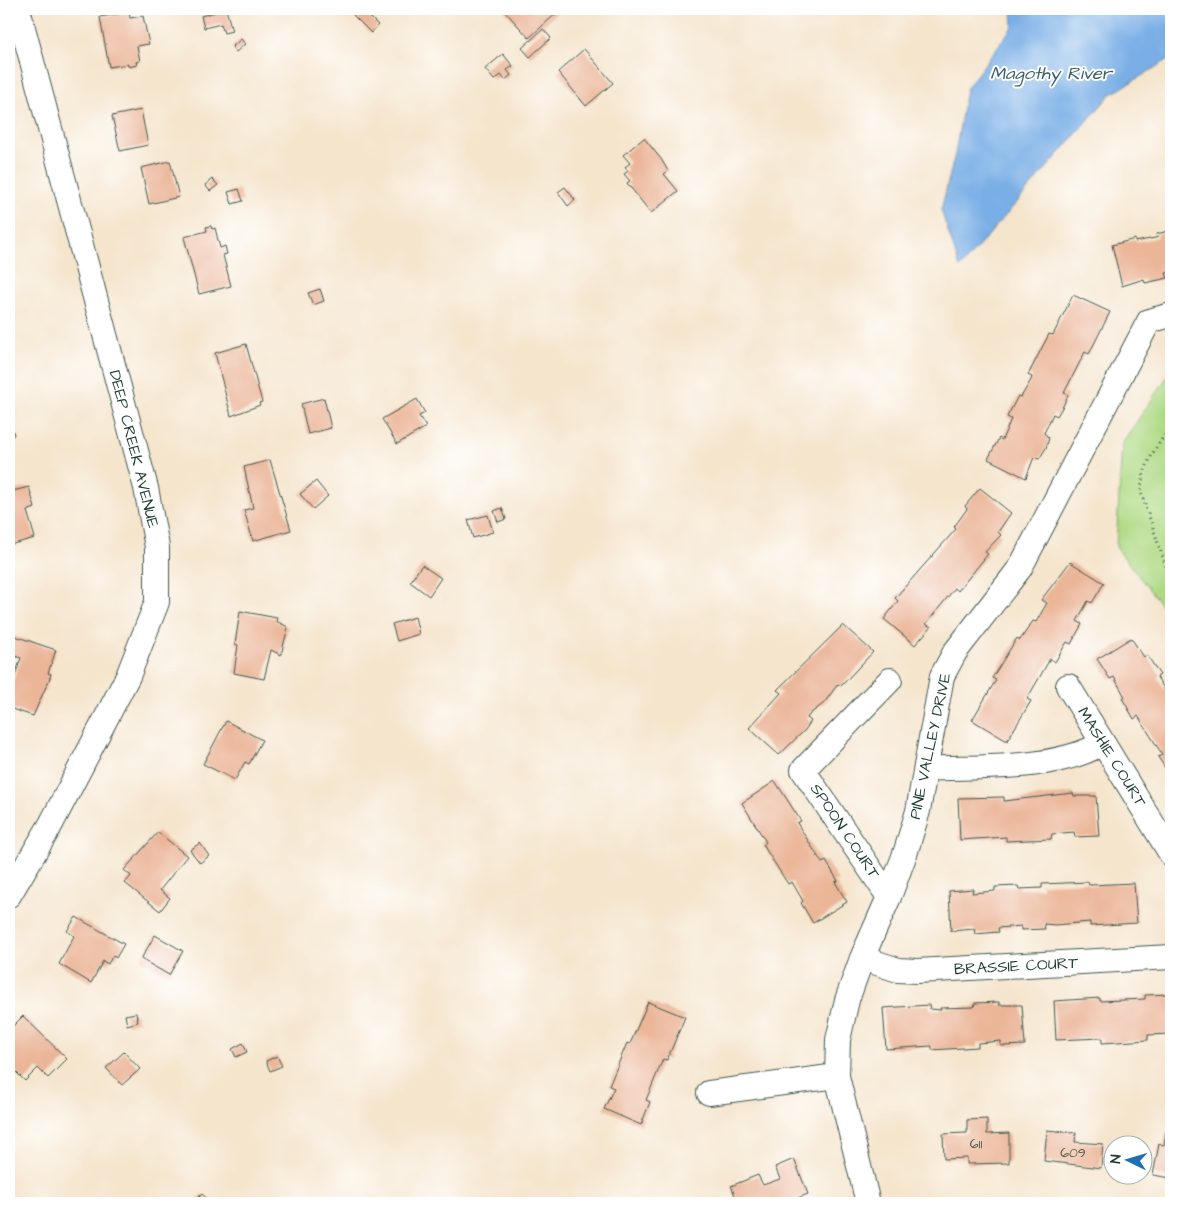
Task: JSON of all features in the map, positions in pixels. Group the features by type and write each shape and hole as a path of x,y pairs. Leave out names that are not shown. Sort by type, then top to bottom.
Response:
{"street":[{"name":"DEEP CREEK AVENUE","path":"9,895 50,826 128,676 157,602 157,547 146,488 18,9"},
{"name":"PINE VALLEY DRIVE","path":"868,1203 837,1076 838,1040 847,1000 862,958 889,897 906,850 926,769 942,676 954,652 1020,568 1148,321 1171,315"},
{"name":"SPOON COURT","path":"889,897 803,770 890,680"},
{"name":"MASHIE COURT","path":"1068,686 1171,854"},
{"path":"926,769 1063,760 1087,753 1103,743"},
{"name":"BRASSIE COURT","path":"862,958 898,970 917,971 1171,957"},
{"path":"708,1093 837,1076"}],"path":[{"path":"1171,427 1150,460 1141,482 1141,492 1171,582"}],"green space":[{"path":"1171,371 1171,617 1116,547 1122,444"}],"water":[{"name":"Magothy River","path":"1012,9 1171,9 1171,58 1110,95 960,268 941,210 955,154 966,89 1013,26"}],"building":[{"path":"226,9 232,31 224,33 221,24 204,28 201,16"},
{"path":"358,9 362,9 378,25 371,33 353,15"},
{"path":"503,9 561,9 529,38"},
{"path":"129,12 130,18 143,16 149,44 137,46 140,61 136,62 137,65 129,67 128,64 109,67 100,17"},
{"path":"543,29 551,38 530,57 522,48"},
{"path":"241,39 245,44 236,52 232,47"},
{"path":"584,49 613,83 586,106 558,72"},
{"path":"503,54 513,66 507,70 511,75 505,80 501,75 494,80 485,69"},
{"path":"141,110 148,145 120,151 112,116"},
{"path":"644,138 661,159 668,171 664,174 678,191 651,213 627,183 630,181 624,174 628,171 625,167 630,163 623,155"},
{"path":"170,161 179,197 149,204 141,168"},
{"path":"212,179 218,185 210,191 205,185"},
{"path":"565,187 575,200 568,206 558,192"},
{"path":"239,189 243,201 232,204 228,192"},
{"path":"211,226 212,229 215,228 220,248 225,246 227,254 223,255 231,286 199,294 184,237 207,231 206,227"},
{"path":"1171,230 1171,272 1166,273 1168,278 1145,283 1144,279 1122,286 1112,245 1135,239 1135,242 1155,238 1158,237 1157,234"},
{"path":"320,289 324,301 313,305 308,293"},
{"path":"1073,295 1110,312 1089,354 1085,352 1064,393 1068,395 1063,406 1057,416 1053,414 1044,433 1049,438 1046,448 1039,459 1034,457 1026,478 988,459 999,438 1002,440 1011,419 1007,417 1018,396 1021,397 1031,380 1032,377 1028,375 1049,334 1053,335"},
{"path":"246,344 262,402 259,403 260,405 231,416 215,353"},
{"path":"324,398 331,428 308,434 301,404"},
{"path":"417,399 425,413 419,416 426,427 397,444 382,419"},
{"path":"9,416 14,435 9,437"},
{"path":"270,460 291,530 253,541 244,510 253,508 244,467"},
{"path":"316,481 328,496 313,509 300,494"},
{"path":"29,487 35,508 27,511 35,538 9,545 9,492"},
{"path":"980,488 1011,513 998,532 1001,535 985,552 988,554 958,591 955,588 926,624 931,627 915,645 884,619 898,601 895,598 956,529 954,527 967,509 965,506"},
{"path":"502,508 506,519 498,522 494,511"},
{"path":"488,515 493,532 473,538 468,520"},
{"path":"1070,562 1104,583 1092,603 1088,601 1077,621 1082,624 1071,644 1067,642 1055,662 1050,659 1027,699 1031,701 1007,741 972,720 996,680 992,678 1017,638 1020,640 1033,621 1036,622 1047,603 1041,600"},
{"path":"422,565 441,578 429,596 410,582"},
{"path":"240,611 277,618 276,621 288,627 281,655 271,650 264,679 234,673 238,645 235,644"},
{"path":"415,617 419,634 397,641 392,624"},
{"path":"843,625 873,652 841,686 838,684 824,703 810,714 807,718 811,721 805,730 779,755 749,728 781,693 777,690"},
{"path":"15,636 56,650 48,673 51,674 49,680 33,716 9,708 9,693 21,658 9,654"},
{"path":"1131,638 1144,657 1147,655 1160,675 1157,677 1168,695 1171,695 1171,777 1158,757 1162,755 1160,751 1138,716 1134,719 1122,698 1125,697 1114,677 1110,679 1097,659"},
{"path":"226,721 262,740 249,764 245,762 235,780 203,764"},
{"path":"775,781 801,821 797,823 822,863 826,861 838,881 835,882 847,902 813,923 801,903 803,901 792,882 788,884 763,845 766,842 742,803"},
{"path":"1073,793 1074,796 1096,796 1099,836 1075,837 1074,832 1052,834 1051,839 1006,841 1006,837 960,840 958,798 1004,797 1004,801"},
{"path":"158,832 187,856 160,890 170,898 160,911 125,883 131,876 124,870"},
{"path":"200,843 209,856 200,863 190,850"},
{"path":"1088,882 1089,885 1134,883 1137,923 1090,926 1090,922 1044,924 1045,929 1021,930 1021,926 998,928 999,932 975,934 974,929 951,931 949,891 973,889 972,893 995,891 995,887 1042,888 1042,884"},
{"path":"76,917 124,944 116,958 113,955 108,964 103,961 91,983 59,964 74,936 67,931"},
{"path":"155,935 183,951 169,975 141,959"},
{"path":"1169,994 1169,997 1171,997 1171,1034 1148,1035 1148,1040 1102,1043 1102,1038 1056,1040 1054,1001 1100,998 1100,1001 1145,999 1145,995"},
{"path":"648,1002 685,1017 667,1060 663,1059 646,1100 650,1102 641,1125 604,1109 614,1088 609,1086 627,1043 630,1044"},
{"path":"999,1002 999,1005 1022,1005 1025,1045 1001,1046 1001,1041 978,1043 978,1047 932,1050 932,1046 886,1049 883,1008 929,1005 930,1009 941,1010 940,1008 974,1007 975,1003"},
{"path":"136,1013 138,1022 127,1025 125,1015"},
{"path":"23,1016 67,1059 48,1078 38,1068 25,1081 9,1065 9,1030"},
{"path":"243,1043 247,1052 236,1057 232,1049"},
{"path":"124,1052 140,1069 122,1085 106,1068"},
{"path":"277,1056 282,1066 270,1071 266,1061"},
{"path":"987,1119 987,1134 1009,1133 1009,1163 967,1164 967,1158 944,1159 943,1134 967,1133 967,1120"},
{"path":"1047,1130 1076,1133 1075,1142 1102,1144 1101,1168 1044,1161"},
{"path":"1166,1132 1171,1133 1171,1178 1153,1175 1159,1144 1164,1145"},
{"path":"794,1159 808,1194 784,1203 738,1203 731,1186 758,1175 763,1185 780,1179 775,1167"},
{"path":"202,1194 212,1203 193,1203"}]}
